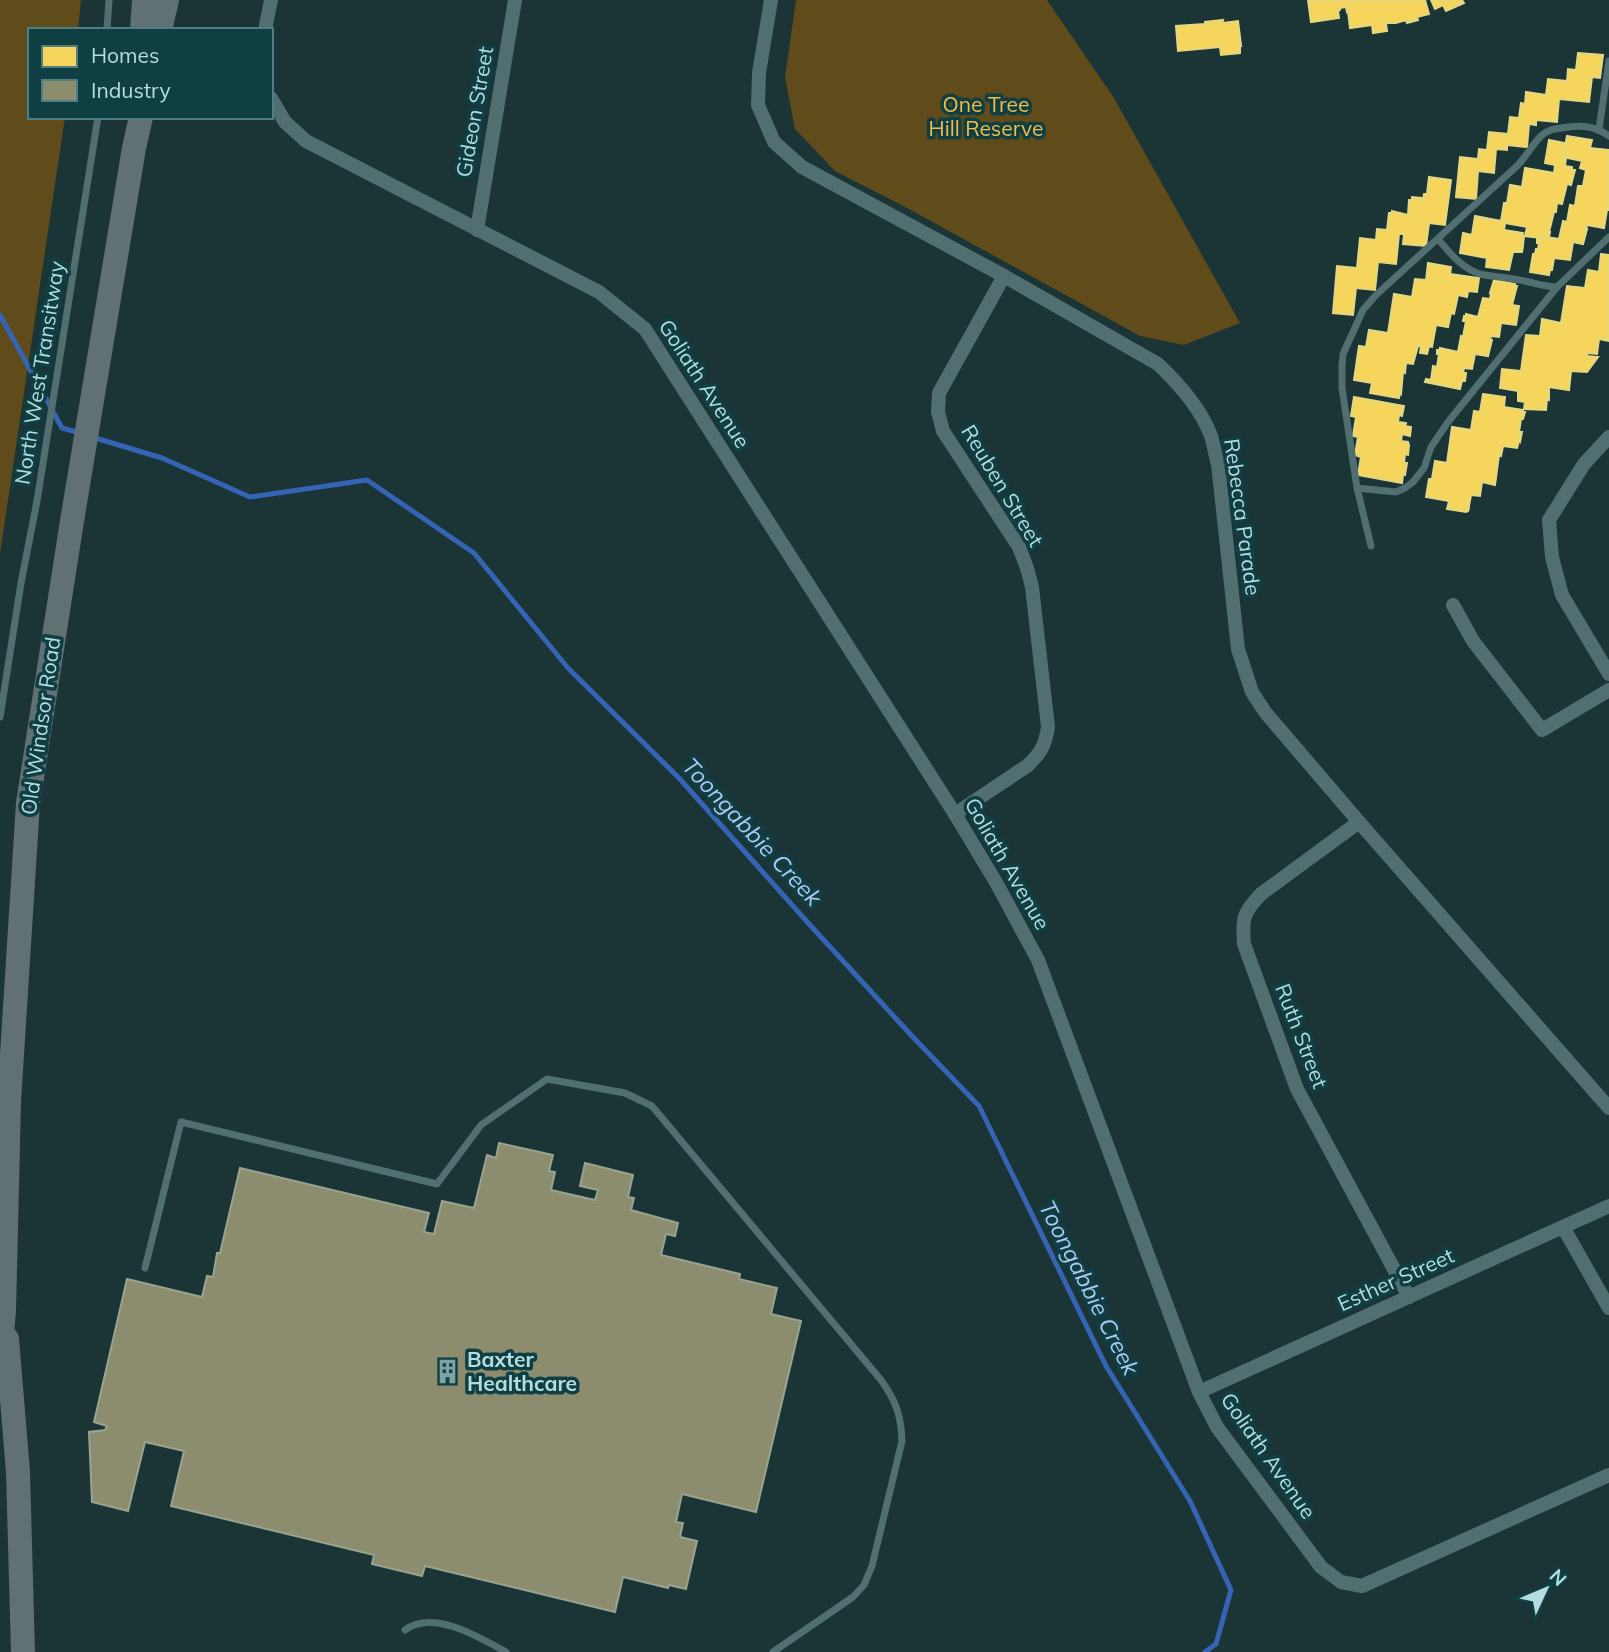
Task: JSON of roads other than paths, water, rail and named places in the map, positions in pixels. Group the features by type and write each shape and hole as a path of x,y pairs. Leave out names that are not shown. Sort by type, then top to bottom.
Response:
{"highway":[{"path":"142,28 144,0"},
{"path":"160,28 167,0"},
{"name":"Old Windsor Road","path":"0,1356 4,1311 9,1102 28,803 139,119"},
{"name":"Old Windsor Road","path":"4,1311 18,1472 23,1652"}],"street":[{"path":"265,28 271,0"},
{"name":"Gideon Street","path":"477,230 515,0"},
{"name":"Rebecca Parade","path":"771,0 759,73 758,105 774,142 802,167 1004,276 1158,364 1202,416 1211,436 1217,464 1238,649 1252,692 1265,712 1359,822 1609,1108"},
{"name":"Goliath Avenue","path":"273,101 285,122 306,141 599,292 645,329 997,884 1038,960 1199,1392 1217,1427 1321,1567 1340,1582 1362,1586 1609,1475"},
{"name":"Reuben Street","path":"955,814 1036,758 1045,745 1048,727 1032,587 1027,568 1018,547 943,431 938,412 939,393 1004,276"},
{"path":"1609,437 1584,464 1549,520 1552,557 1562,595 1609,674"},
{"path":"1453,605 1473,641 1542,730 1609,690"},
{"name":"Ruth Street","path":"1359,822 1261,894 1249,907 1242,922 1244,944 1297,1089 1409,1297"},
{"name":"Esther Street","path":"1199,1392 1609,1206"},
{"path":"1563,1227 1609,1308"}],"lane":[{"path":"107,28 109,0"},
{"path":"1599,129 1609,61"},
{"name":"North West Transitway","path":"0,717 98,119"},
{"path":"1371,546 1357,488 1342,388 1343,354 1363,310 1517,166 1545,132 1581,125 1599,129 1609,135"},
{"path":"1357,488 1396,492 1413,482 1424,468 1431,447 1448,422 1557,286 1609,237"},
{"path":"1438,239 1453,258 1481,274 1549,287 1557,286"},
{"path":"145,1268 181,1122 438,1184 481,1125 547,1079 625,1093 652,1105 881,1380 894,1399 901,1422 902,1441 872,1566 864,1585 853,1597 773,1652"},
{"path":"405,1630 418,1622 452,1626 506,1652"},
{"path":"479,1637 495,1652"}],"waterway":[{"name":"Toongabbie Creek","path":"0,315 62,428 80,433"},
{"name":"Toongabbie Creek","path":"92,437 162,458 250,497 367,480 474,553 568,668 679,778 810,925 979,1106 1106,1366 1190,1501 1231,1590 1216,1644 1205,1652"}],"place":[{"name":"Baxter Healthcare","path":"447,1372"}],"park label":[{"name":"One Tree Hill Reserve","path":"986,117"}]}
